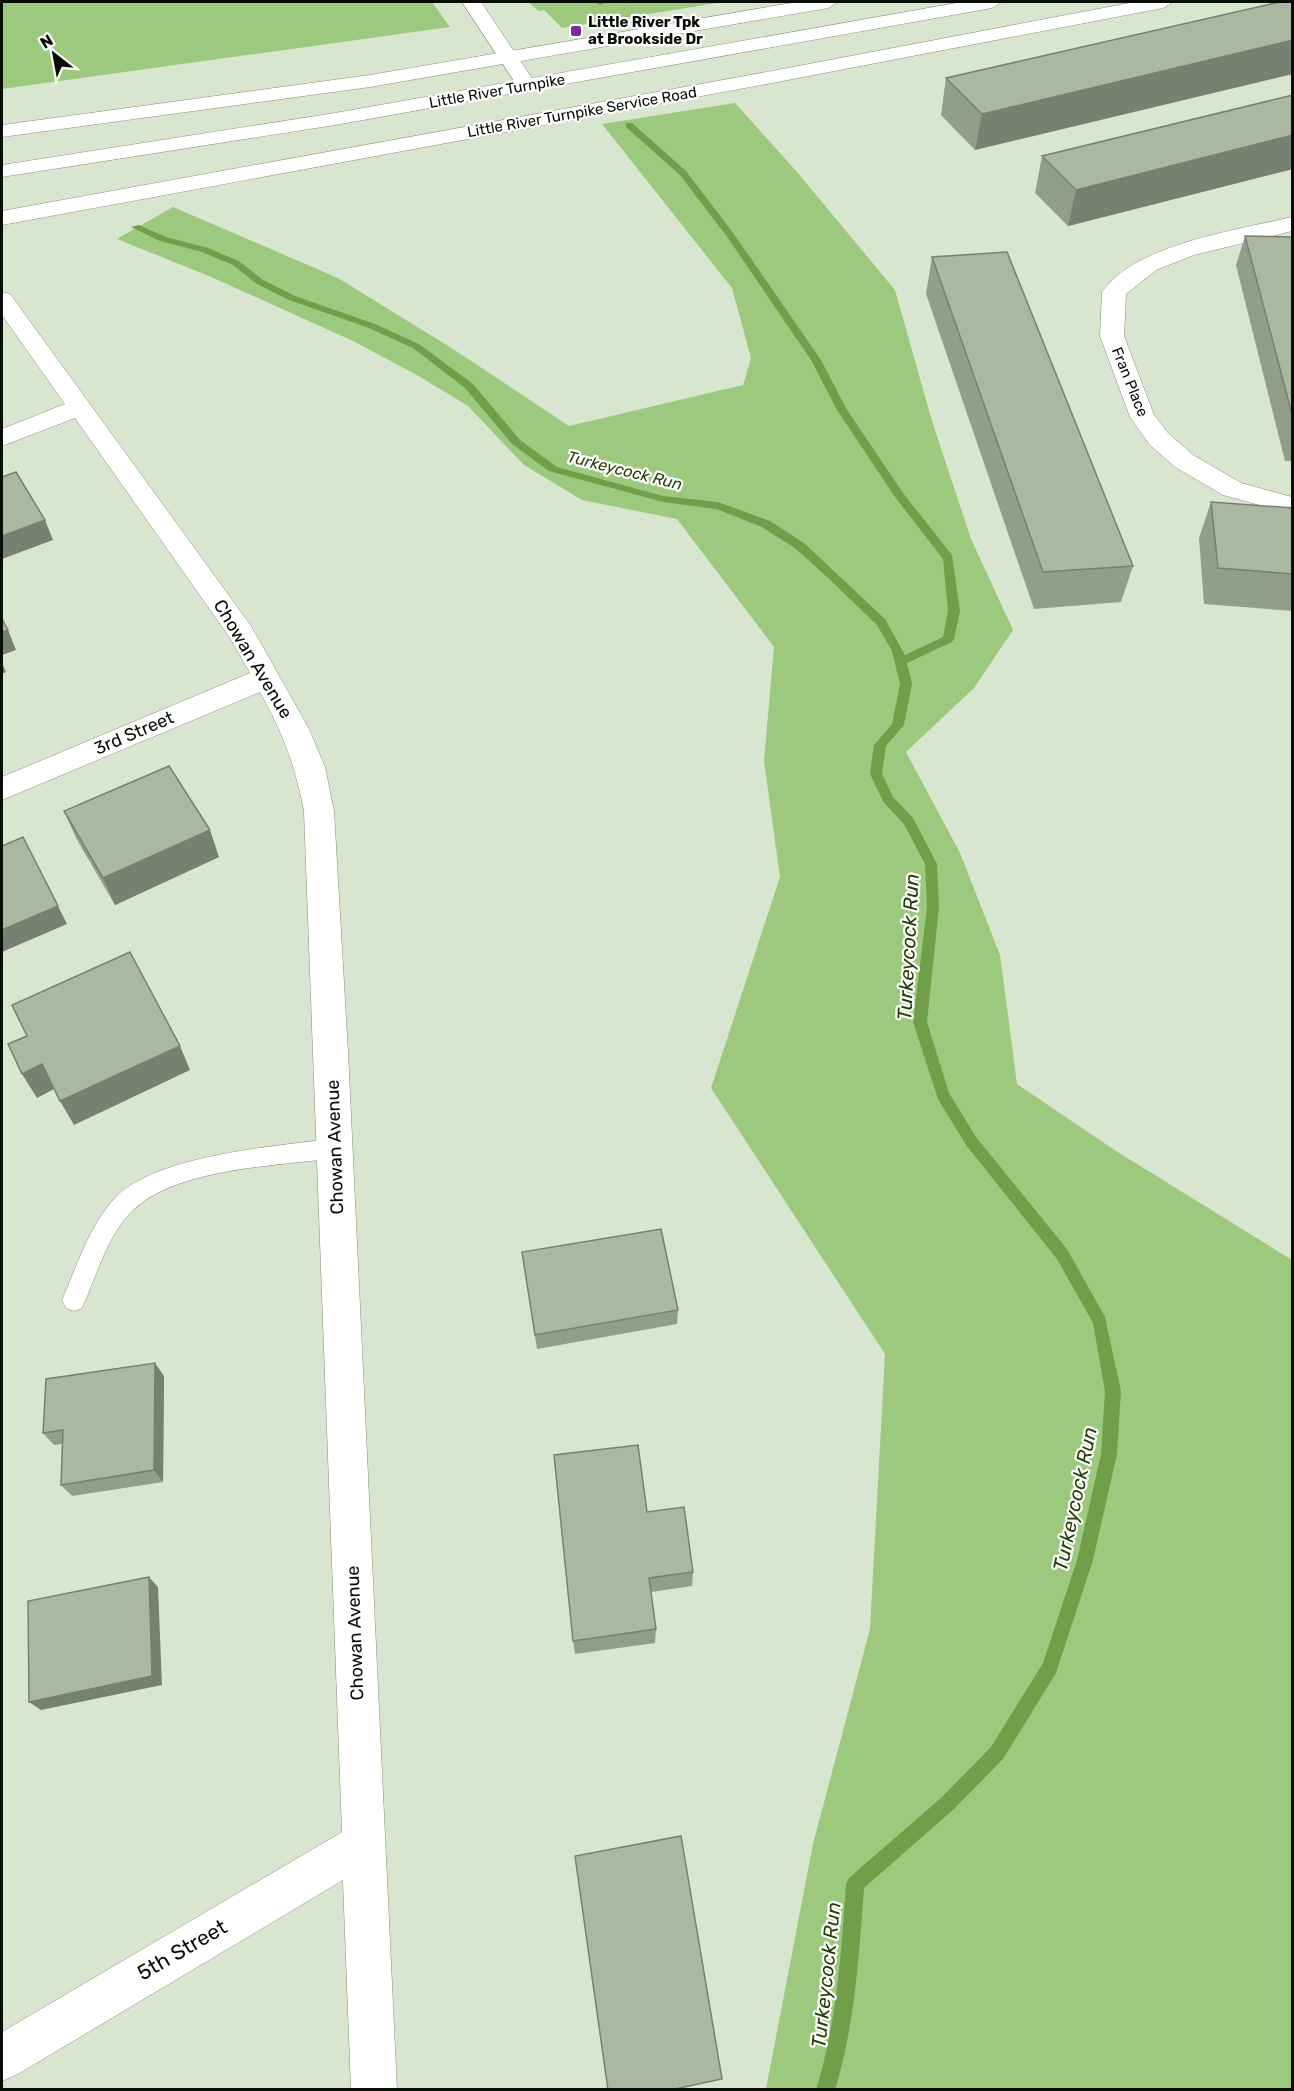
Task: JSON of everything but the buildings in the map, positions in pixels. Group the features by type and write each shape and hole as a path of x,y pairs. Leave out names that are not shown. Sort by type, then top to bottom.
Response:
{"street":[{"path":"472,2 527,86"},
{"name":"Little River Turnpike","path":"2,131 242,100 510,58 828,2"},
{"name":"Little River Turnpike","path":"2,171 91,159 527,86 992,2"},
{"name":"Little River Turnpike Service Road","path":"2,218 760,80 1162,2"},
{"name":"Fran Place","path":"1293,224 1186,250 1148,266 1114,292 1112,336 1142,417 1159,439 1184,461 1232,489 1293,505"},
{"name":"Chowan Avenue","path":"2,299 241,633 295,729 310,767 318,811 335,1148 374,2090"},
{"path":"2,438 81,407"},
{"name":"3rd Street","path":"2,789 267,678"},
{"name":"5th Street","path":"2,2058 363,1844"}],"lane":[{"path":"74,1300 103,1234 125,1203 148,1186 184,1172 335,1148"}],"green space":[{"path":"2,2 432,2 450,27 2,89"},
{"path":"528,2 723,2 562,28 544,10 539,11"},
{"path":"735,103 797,172 895,290 932,421 971,539 1013,630 974,688 906,752 960,853 1000,955 1017,1084 1116,1151 1292,1260 1292,2089 766,2089 813,1844 870,1629 885,1354 711,1088 780,877 764,761 774,647 677,519 582,500 524,465 468,406 417,375 353,341 209,276 117,239 173,207 338,278 453,349 569,426 743,385 751,358 732,288 602,124"}],"waterway":[{"name":"Turkeycock Run","path":"629,125 683,173 731,236 816,360 842,410 899,495 948,558 954,611 948,639 901,661"},
{"name":"Turkeycock Run","path":"136,227 163,239 205,250 236,263 260,282 292,298 372,326 416,346 469,386 516,442 553,469 663,499 718,506 766,524 800,546 881,622 898,651 906,684 898,725 880,745 876,774 888,800 909,821 931,864 933,907 920,1022 943,1095 971,1141 1062,1254 1100,1322 1113,1391 1109,1454 1085,1560 1050,1667 997,1753 948,1803 855,1884 844,2014 825,2090"}],"place":[{"name":"Little River Tpk at Brookside Dr","path":"576,31"}]}
